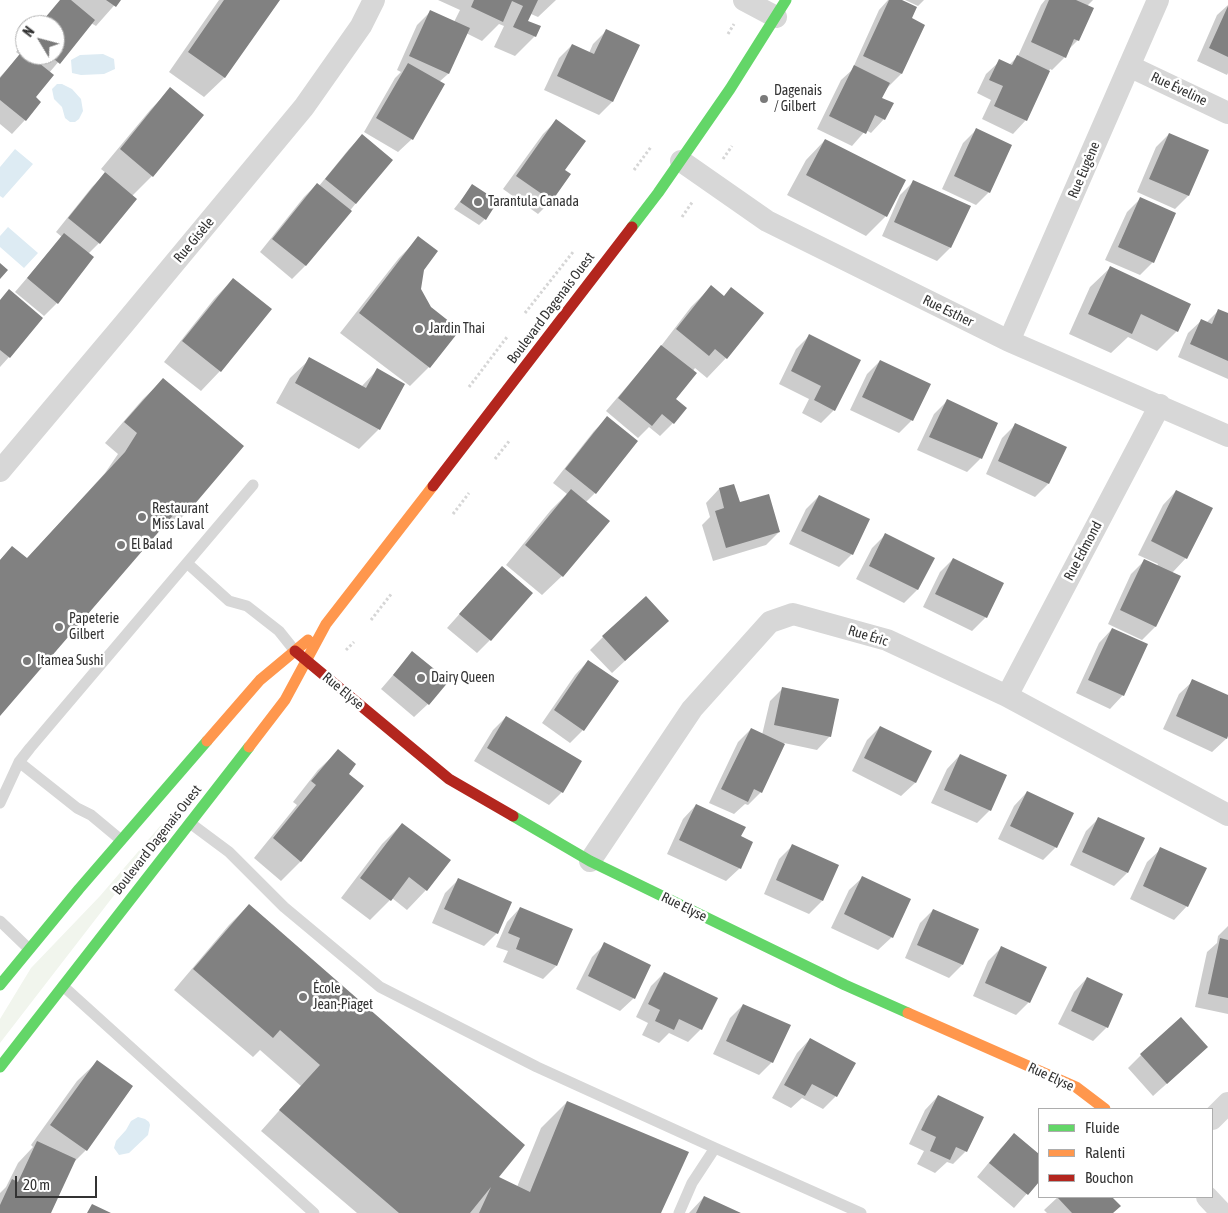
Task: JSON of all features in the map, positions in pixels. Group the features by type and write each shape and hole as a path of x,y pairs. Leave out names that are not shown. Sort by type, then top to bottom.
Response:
{"main road":[{"name":"Boulevard Dagenais Ouest","path":"0,1067 285,700 326,624 478,430 681,162 730,90 781,9"},
{"name":"Boulevard Dagenais Ouest","path":"0,985 28,948 260,680 326,624"},
{"name":"Rue Elyse","path":"295,650 449,779 590,861 845,986 1076,1087 1104,1108"}],"street":[{"name":"Rue Gisèle","path":"0,471 304,108 361,26 374,0"},
{"path":"744,0 781,9"},
{"name":"Rue Eugène","path":"1010,341 1158,0"},
{"name":"Rue Éveline","path":"1129,66 1228,113"},
{"name":"Rue Esther","path":"681,162 767,221 1010,341 1228,436"},
{"name":"Rue Edmond","path":"1007,696 1160,405"},
{"name":"Rue Éric","path":"590,861 692,709 770,622 792,614 887,640 1007,696 1228,815"},
{"path":"1213,1118 1228,1103"},
{"path":"1207,1198 1222,1213"}],"lane":[{"path":"0,803 19,762 253,485"},
{"path":"187,563 229,601 247,606 279,631 295,650"},
{"path":"19,762 77,808 91,815 121,840"},
{"path":"189,822 229,852 284,907 380,987 537,1067 860,1213"},
{"path":"0,921 28,948"},
{"path":"63,986 314,1213"},
{"path":"679,1213 692,1183 715,1148"}],"path":[{"path":"634,170 651,147"},
{"name":"Boulevard Dagenais Ouest","path":"525,313 573,252"},
{"name":"Boulevard Dagenais Ouest","path":"469,387 507,337"},
{"path":"496,459 510,440"},
{"path":"453,514 469,493"},
{"path":"372,620 392,593"}],"shaded area":[{"path":"103,54 114,59 115,69 104,74 81,75 72,73 71,60 80,55"},
{"path":"57,84 62,84 72,89 81,99 83,111 75,122 70,122 65,118 62,107 54,99 52,89"},
{"path":"15,149 33,164 3,198 0,196 0,167"},
{"path":"8,227 38,253 24,268 0,247 0,236"},
{"path":"161,825 166,828 0,1043 0,1019 31,968 100,896"},
{"path":"138,1117 149,1122 148,1135 129,1153 119,1155 114,1148 116,1141 131,1121"}],"building":[{"path":"60,0 71,0 95,20 65,58 65,15 47,15"},
{"path":"106,0 121,0 116,7"},
{"path":"224,0 280,0 225,78 188,52"},
{"path":"474,0 538,0 528,21 541,26 536,37 513,27 523,6 512,1 503,22 471,7"},
{"path":"889,0 902,0 917,7 912,18 925,25 902,74 863,56"},
{"path":"1049,0 1076,0 1094,8 1079,41 1074,39 1066,58 1031,42"},
{"path":"1228,6 1228,57 1209,48"},
{"path":"430,10 470,28 449,74 409,56"},
{"path":"606,29 640,45 613,102 557,76 572,44 594,54"},
{"path":"1017,55 1050,71 1027,121 994,106 1003,86 989,80 999,59 1012,65"},
{"path":"15,60 15,65 42,65 54,75 36,97 41,102 26,121 0,100 0,78"},
{"path":"408,63 445,84 413,140 376,118"},
{"path":"854,65 890,83 882,98 894,103 885,120 875,115 866,134 829,116"},
{"path":"170,87 204,115 153,177 120,149"},
{"path":"556,119 586,141 565,170 571,174 552,201 516,176"},
{"path":"976,128 1012,145 990,193 954,176"},
{"path":"1169,133 1209,150 1189,196 1149,179"},
{"path":"362,134 393,160 356,204 325,179"},
{"path":"825,139 906,180 887,217 806,175"},
{"path":"105,172 137,199 100,244 68,218"},
{"path":"913,180 971,206 951,248 894,222"},
{"path":"317,183 352,211 306,266 272,239"},
{"path":"472,184 498,201 486,220 460,202"},
{"path":"1140,197 1176,213 1154,263 1118,247"},
{"path":"64,233 94,257 58,304 27,278"},
{"path":"418,236 438,251 424,270 421,289 431,307 460,330 430,368 359,313"},
{"path":"0,263 8,270 0,279"},
{"path":"1110,266 1191,304 1178,332 1141,314 1132,334 1088,314"},
{"path":"233,278 272,309 221,372 182,341"},
{"path":"711,285 724,296 731,287 764,313 727,359 715,349 709,356 676,329"},
{"path":"9,289 43,318 10,358 0,350 0,300"},
{"path":"1218,309 1228,313 1228,361 1190,344 1201,319 1212,324"},
{"path":"809,334 861,360 835,411 814,400 821,386 791,371"},
{"path":"661,345 697,373 676,399 687,408 674,424 662,414 652,426 618,398"},
{"path":"309,357 366,388 377,368 405,384 380,430 295,383"},
{"path":"880,360 931,384 913,421 862,397"},
{"path":"163,378 244,446 188,512 181,506 0,716 0,560 12,546 27,558 125,452 137,433 124,422"},
{"path":"947,399 998,423 982,459 929,437"},
{"path":"607,416 638,441 596,494 565,469"},
{"path":"1015,423 1067,447 1049,484 998,461"},
{"path":"734,484 740,502 769,494 780,532 726,548 715,511 724,508 719,488"},
{"path":"571,489 610,521 563,577 525,545"},
{"path":"1176,490 1213,508 1187,559 1151,541"},
{"path":"819,495 870,519 853,555 801,531"},
{"path":"885,533 935,558 918,590 869,566"},
{"path":"953,558 1004,583 987,618 935,594"},
{"path":"1144,559 1181,576 1156,627 1120,610"},
{"path":"502,566 533,593 491,641 459,614"},
{"path":"646,596 669,621 625,661 602,636"},
{"path":"1112,628 1148,644 1124,696 1088,680"},
{"name":"Dairy Queen","path":"412,651 449,681 429,705 393,675"},
{"path":"588,660 619,681 584,731 554,710"},
{"path":"1192,679 1228,695 1227,739 1176,716"},
{"path":"782,687 839,699 831,737 774,725"},
{"path":"506,716 582,761 563,793 487,748"},
{"path":"880,726 932,751 916,783 864,758"},
{"path":"751,728 785,744 762,793 754,789 748,802 721,789"},
{"path":"338,749 356,764 349,774 364,786 301,862 273,838 316,785 311,781"},
{"path":"960,754 1007,775 991,811 944,790"},
{"path":"1027,791 1074,813 1057,848 1010,826"},
{"path":"696,804 746,827 741,836 753,842 741,869 679,840"},
{"path":"1098,817 1145,838 1128,873 1082,852"},
{"path":"402,823 451,860 427,891 409,877 391,901 360,878"},
{"path":"792,844 839,865 823,901 776,880"},
{"path":"1160,847 1207,868 1188,907 1143,886"},
{"path":"862,876 911,899 893,938 844,914"},
{"path":"458,878 512,902 498,934 444,909"},
{"path":"249,904 525,1145 499,1177 530,1192 567,1101 689,1152 661,1213 479,1213 491,1187 470,1213 399,1213 279,1110 320,1065 280,1030 273,1038 193,969"},
{"path":"520,907 573,929 557,966 516,949 520,938 508,933"},
{"path":"933,909 979,929 963,965 917,945"},
{"path":"1220,938 1228,940 1228,998 1208,994"},
{"path":"604,942 651,965 635,999 588,976"},
{"path":"1001,946 1047,967 1030,1003 985,983"},
{"path":"664,972 718,998 702,1030 679,1019 674,1030 655,1021 660,1010 648,1004"},
{"path":"1087,977 1123,994 1108,1028 1071,1011"},
{"path":"743,1004 791,1025 773,1063 726,1041"},
{"path":"1181,1017 1208,1047 1167,1084 1140,1054"},
{"path":"810,1038 856,1063 837,1097 812,1084 805,1096 784,1085"},
{"path":"97,1060 133,1086 87,1151 50,1125"},
{"path":"938,1095 984,1117 967,1152 956,1147 950,1160 930,1151 936,1137 921,1130"},
{"path":"1014,1133 1038,1153 1038,1183 1028,1195 989,1163"},
{"path":"37,1141 76,1159 51,1213 0,1213 0,1205 12,1179 18,1182"},
{"path":"704,1196 741,1213 696,1213"},
{"path":"1058,1198 1113,1198 1121,1206 1113,1213 1072,1213"},
{"path":"92,1204 111,1213 87,1213"}],"traffic: fast":[{"path":"632,227 658,193 730,89 786,0"},
{"path":"0,985 79,889 207,741"},
{"path":"0,1067 249,747"},
{"path":"513,816 590,861 845,985 908,1013"}],"traffic: slow":[{"path":"249,747 285,700 326,624 433,486"},
{"path":"207,741 260,680 308,640"},
{"path":"908,1013 1076,1087 1104,1108"}],"traffic: jam":[{"path":"433,486 632,227"},
{"path":"295,651 449,779 513,816"}],"place":[{"name":"Dagenais / Gilbert","path":"764,99"},
{"name":"Tarantula Canada","path":"478,202"},
{"name":"Jardin Thai","path":"419,329"},
{"name":"Restaurant Miss Laval","path":"142,517"},
{"name":"El Balad","path":"121,545"},
{"name":"Papeterie Gilbert","path":"59,627"},
{"name":"Itamea Sushi","path":"27,661"},
{"name":"Dairy Queen","path":"421,678"},
{"name":"École Jean-Piaget","path":"303,997"}]}
